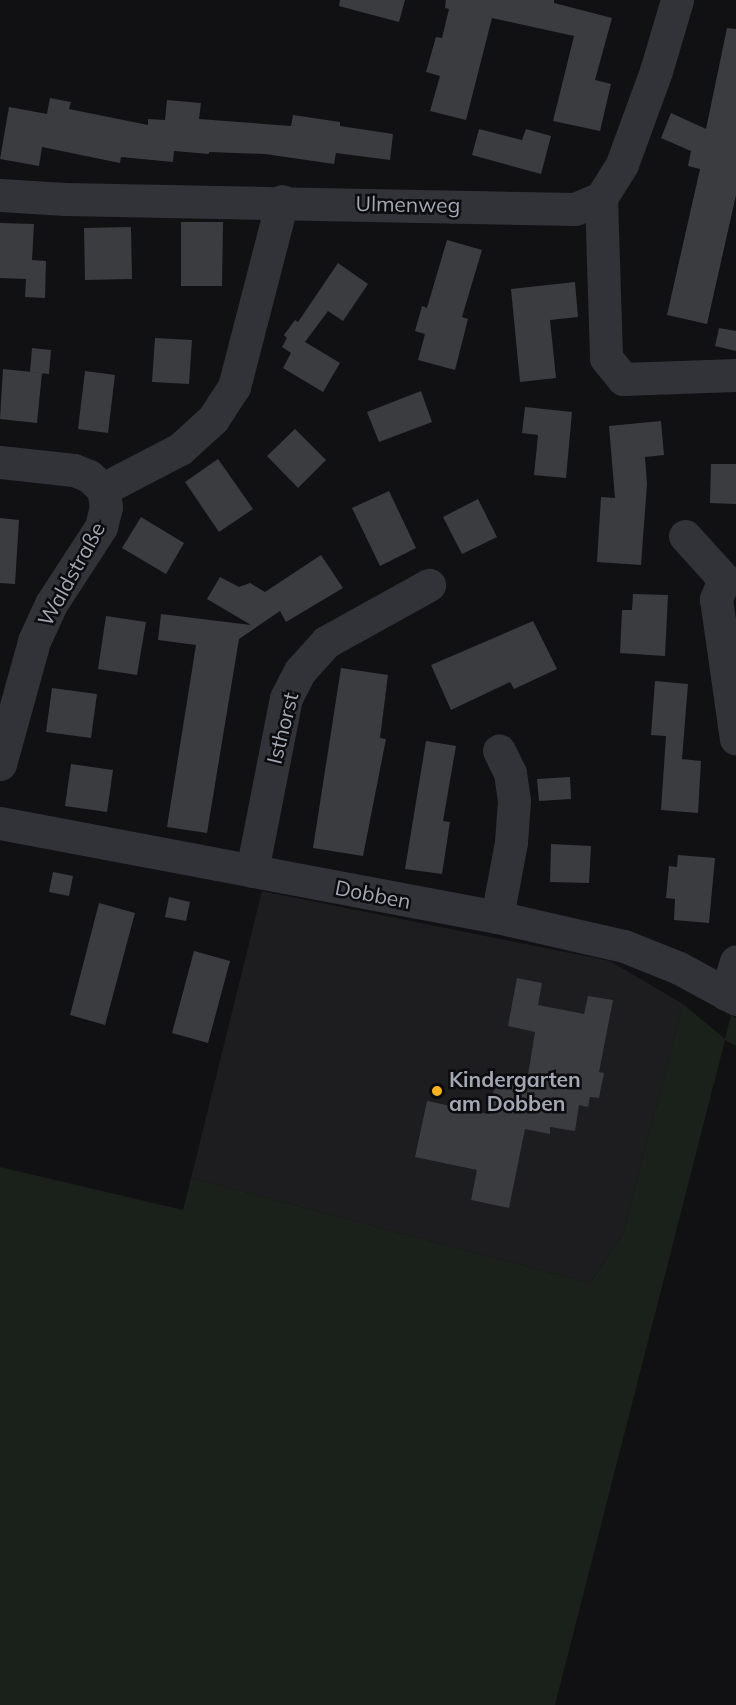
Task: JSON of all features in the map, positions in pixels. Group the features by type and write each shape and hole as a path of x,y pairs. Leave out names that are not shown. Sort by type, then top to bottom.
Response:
{"street":[{"path":"677,0 656,71 622,164 601,198 606,358 623,379 736,375"},
{"name":"Ulmenweg","path":"0,195 65,199 282,201 575,209 601,198"},
{"path":"0,462 74,470 89,476 103,489 180,449 213,419 234,387 282,201"},
{"name":"Waldstraße","path":"0,764 34,641 51,604 101,527 106,507 103,489"},
{"path":"685,536 730,574 716,599 736,739"},
{"name":"Isthorst","path":"252,871 286,698 300,671 326,642 429,585"},
{"path":"497,917 511,842 514,801 510,773 499,750"},
{"name":"Dobben","path":"0,823 497,917 624,946 679,968 731,996"},
{"path":"731,996 736,962"}],"shaded area":[{"name":"Kindergarten am Dobben","path":"262,891 610,961 683,1004 623,1234 590,1283 191,1178"},
{"path":"683,1004 725,1039 731,1015 736,1018 736,1046 725,1040 555,1705 0,1705 0,1167 183,1210 191,1178 590,1283 623,1234"}],"building":[{"path":"340,0 405,0 399,22 339,6"},
{"path":"446,0 554,0 554,3 612,18 595,80 611,84 600,131 553,121 574,36 492,18 466,120 430,111 440,76 426,72 436,37 442,38 449,9 445,8"},
{"path":"727,28 736,29 736,195 707,324 667,315 700,169 688,166 691,151 661,138 671,113 706,129"},
{"path":"50,98 71,102 69,109 148,125 148,119 165,120 167,100 201,103 199,119 291,126 293,115 340,122 340,126 393,134 390,160 336,153 334,164 265,154 209,152 209,154 174,151 173,162 121,157 120,163 42,147 39,166 0,159 9,107 47,114"},
{"path":"479,129 522,140 526,129 551,136 541,174 472,155"},
{"path":"181,222 223,222 222,286 181,286"},
{"path":"0,223 34,224 32,260 46,261 45,298 25,297 26,279 0,278"},
{"path":"131,227 132,279 85,280 84,228"},
{"path":"447,240 482,250 462,317 468,319 455,370 418,360 425,334 415,331 422,306 427,308"},
{"path":"338,263 368,284 343,321 328,311 305,342 340,363 323,392 283,368 291,353 282,347 287,338 284,335 295,320 298,322"},
{"path":"575,282 578,317 550,320 556,378 520,382 511,289"},
{"path":"719,328 736,331 736,351 715,346"},
{"path":"155,338 192,340 189,384 152,382"},
{"path":"32,348 51,350 49,374 30,372"},
{"path":"3,369 42,373 37,423 0,419"},
{"path":"85,371 115,375 108,433 78,429"},
{"path":"421,391 432,422 379,442 367,412"},
{"path":"525,407 572,412 566,478 534,475 538,435 522,433"},
{"path":"661,421 664,455 645,457 647,484 641,565 597,562 601,497 615,498 609,426"},
{"path":"295,429 326,460 298,488 267,456"},
{"path":"218,459 253,509 219,532 185,482"},
{"path":"711,464 736,464 736,504 710,503"},
{"path":"389,491 416,548 380,566 352,508"},
{"path":"478,499 497,537 462,554 443,517"},
{"path":"141,517 184,543 166,574 122,548"},
{"path":"0,518 19,520 15,584 0,583"},
{"path":"321,555 343,588 286,622 280,611 239,639 207,833 167,827 196,645 158,640 161,614 251,625 207,599 220,577 239,587 250,583 265,592"},
{"path":"633,594 668,595 665,656 620,653 622,610 632,610"},
{"path":"106,616 146,622 137,675 98,669"},
{"path":"533,621 557,669 514,689 510,682 451,710 431,665"},
{"path":"341,668 388,675 380,738 386,739 363,856 313,848"},
{"path":"655,681 688,684 682,759 701,761 698,813 661,810 666,736 651,735"},
{"path":"52,688 97,694 91,738 46,732"},
{"path":"426,741 456,746 443,821 450,822 442,874 405,869"},
{"path":"71,764 113,770 107,812 65,806"},
{"path":"570,777 571,799 539,801 537,779"},
{"path":"551,844 591,846 589,883 550,882"},
{"path":"678,855 715,858 709,923 674,920 675,899 666,898 669,866 677,867"},
{"path":"53,872 73,876 69,896 49,892"},
{"path":"169,897 190,902 186,921 165,917"},
{"path":"99,903 135,913 105,1025 70,1015"},
{"path":"194,951 230,961 208,1043 172,1033"},
{"path":"517,978 542,983 538,1005 584,1014 588,996 613,1000 599,1072 604,1073 599,1098 590,1097 588,1107 579,1105 575,1131 550,1127 550,1134 525,1129 509,1208 471,1200 477,1170 415,1157 427,1101 489,1114 496,1080 526,1087 535,1032 508,1026"}],"place":[{"name":"Kindergarten am Dobben","path":"437,1091"}]}
